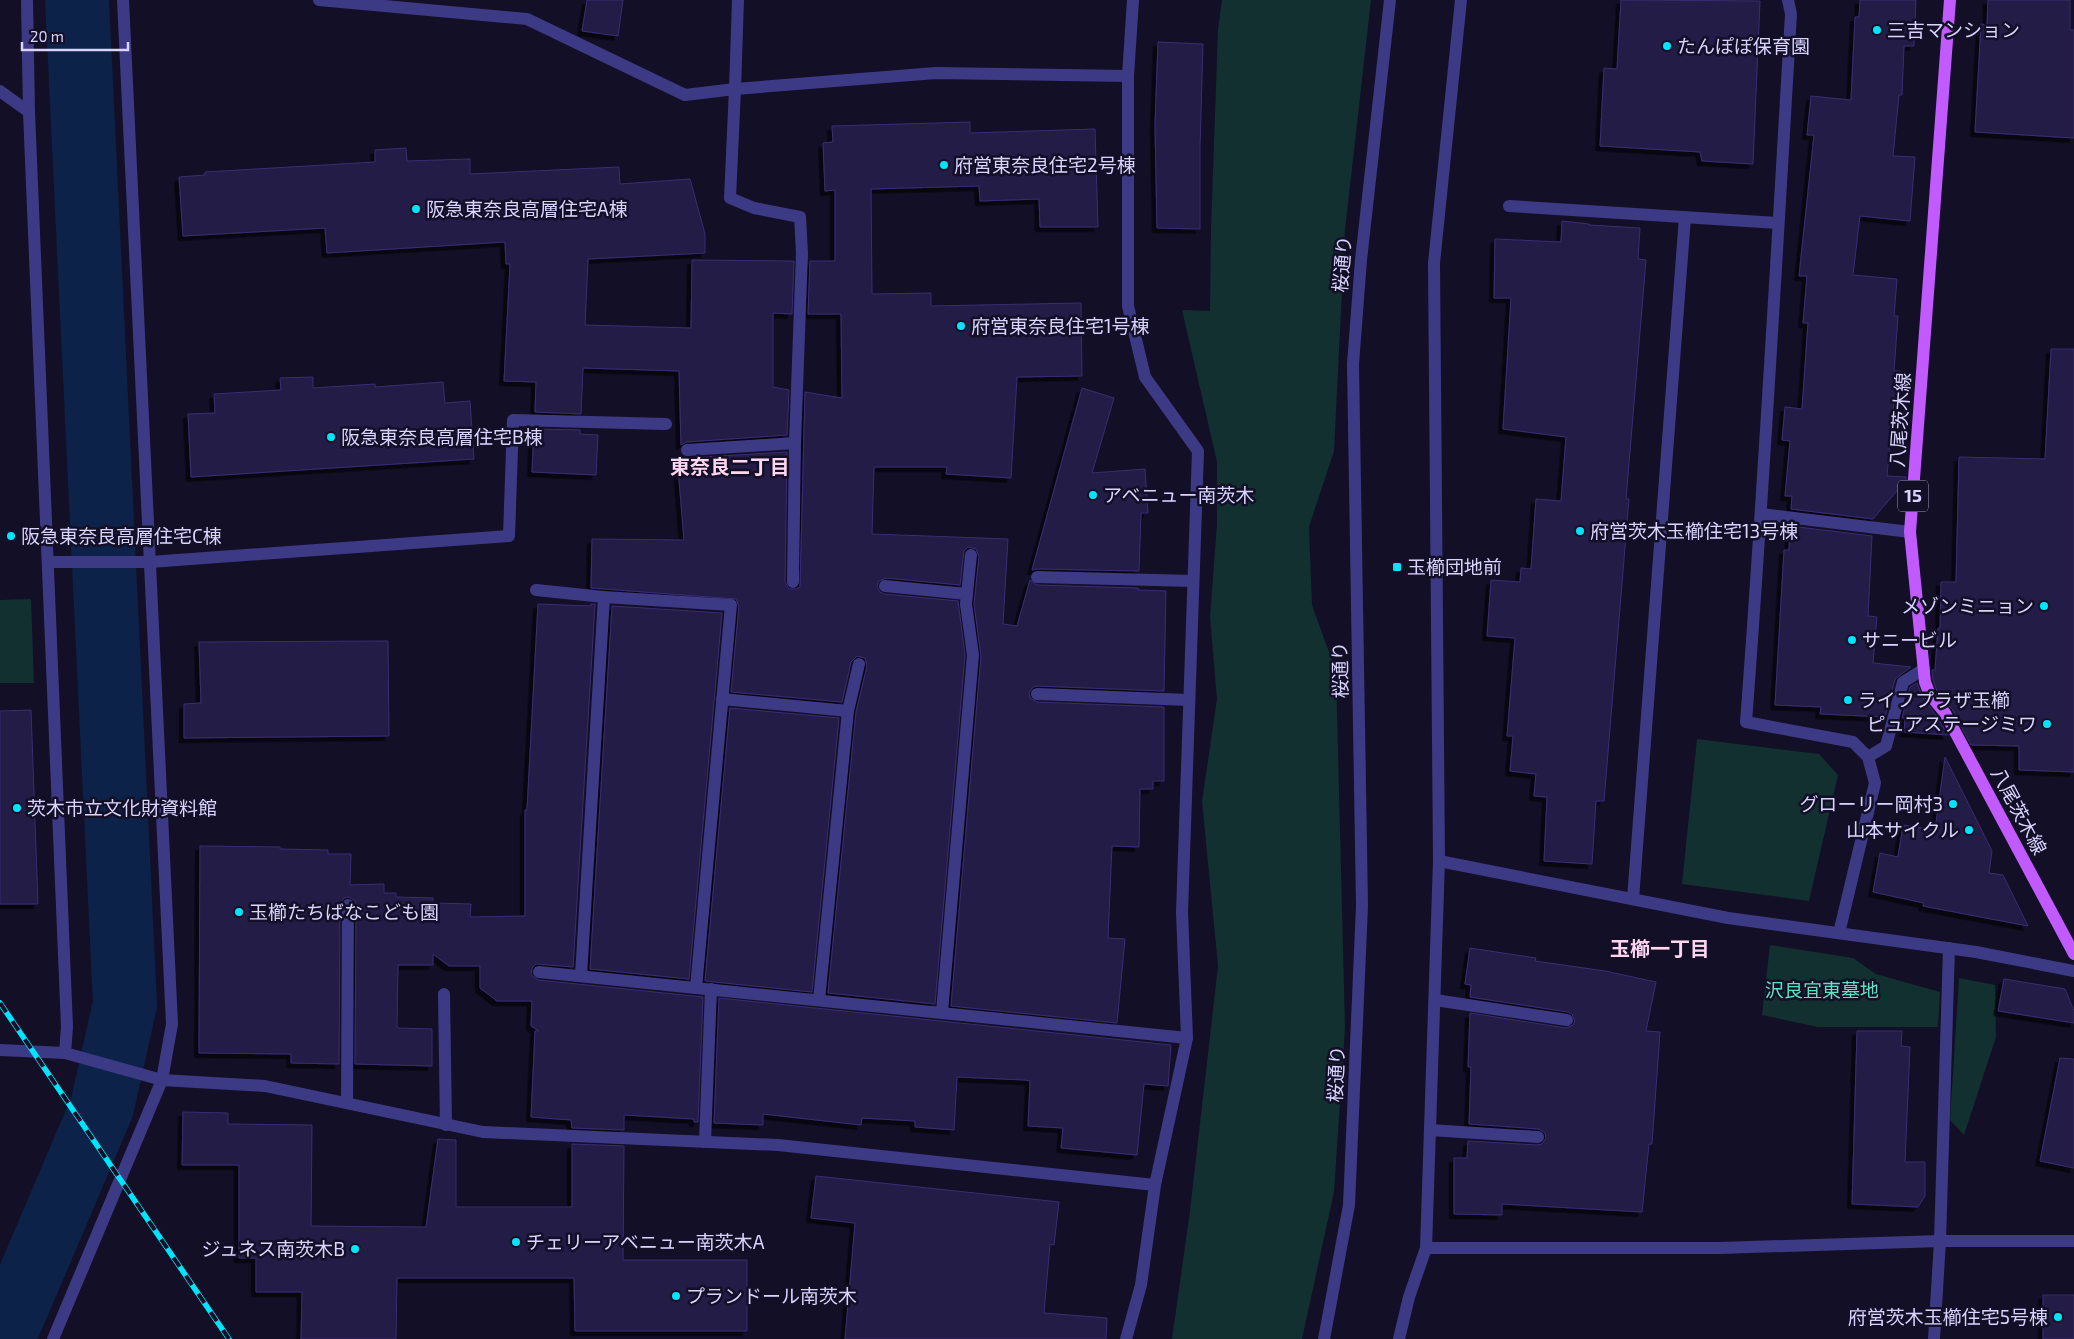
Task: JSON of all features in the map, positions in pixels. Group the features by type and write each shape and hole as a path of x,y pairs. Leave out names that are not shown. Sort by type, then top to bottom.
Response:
{"main road":[{"name":"八尾茨木線","path":"1950,0 1910,532 1925,682 1930,694 1945,713 2074,954"}],"street":[{"path":"26,0 67,1027 65,1053"},
{"path":"53,1339 162,1080 172,1024 123,0"},
{"path":"319,0 527,19 685,95 735,89 936,73 1128,76"},
{"path":"738,0 730,198 754,208 800,217 802,253 795,443 793,582"},
{"path":"1126,1339 1141,1285 1155,1185 1187,1038 1182,912 1198,452 1146,377 1128,306 1128,76 1133,0"},
{"name":"桜通り","path":"1324,1339 1349,1205 1362,906 1353,364 1361,260 1390,0"},
{"path":"1399,1339 1409,1297 1426,1248 1439,861 1434,263 1461,0"},
{"path":"1788,0 1791,14 1762,514 1746,722 1853,742 1868,757 1875,783 1839,933"},
{"path":"0,90 29,112"},
{"path":"1509,206 1778,223"},
{"path":"1632,899 1685,217"},
{"path":"48,562 74,564 150,562 509,536 512,420 666,424"},
{"path":"687,450 795,443"},
{"path":"1762,514 1910,532"},
{"path":"942,1012 973,655 966,604 971,555"},
{"path":"1036,577 1193,581"},
{"path":"885,586 967,594"},
{"path":"536,590 604,597 731,605 696,988"},
{"path":"581,976 604,597"},
{"path":"819,1000 848,711 859,664"},
{"path":"1868,757 1886,746 1902,682 1924,669"},
{"path":"1038,694 1189,700"},
{"path":"722,699 848,711"},
{"path":"1439,861 1728,918 1949,948 2074,971"},
{"path":"347,1103 348,905"},
{"path":"1934,1339 1940,1241 1949,948"},
{"path":"539,972 1187,1038"},
{"path":"705,1142 710,989"},
{"path":"444,994 446,1124"},
{"path":"1434,1000 1567,1020"},
{"path":"0,1050 65,1053 162,1080 265,1086 483,1132 778,1145 1155,1185"},
{"path":"1430,1130 1538,1138"},
{"path":"1426,1248 1719,1248 1940,1241 2074,1241"}],"green space":[{"path":"1222,0 1371,0 1345,230 1334,451 1309,527 1312,605 1336,671 1345,1028 1334,1192 1302,1339 1172,1339 1190,1211 1218,966 1202,801 1217,699 1210,617 1217,524 1217,462 1182,310 1210,311 1218,29"},
{"path":"31,599 34,683 0,683 0,600"},
{"path":"1697,739 1819,754 1838,775 1809,901 1682,884"},
{"name":"沢良宜東墓地","path":"1770,945 1853,958 1876,974 1940,992 1938,1027 1818,1027 1762,1015"},
{"path":"1959,978 1995,985 1996,1037 1964,1135 1950,1120"}],"building":[{"path":"587,0 623,0 618,36 582,31"},
{"path":"1621,0 1760,1 1753,164 1702,161 1700,152 1600,146 1604,68 1617,69"},
{"path":"1860,0 1916,0 1914,46 1904,46 1902,95 1899,95 1893,156 1915,157 1910,221 1860,216 1853,275 1897,279 1894,316 1898,316 1894,371 1900,371 1898,401 1894,401 1887,476 1906,477 1906,480 1873,519 1791,509 1792,496 1785,496 1790,441 1782,440 1785,407 1802,409 1808,323 1803,323 1807,276 1799,276 1814,135 1807,135 1811,96 1851,100 1855,17 1859,17"},
{"path":"1988,0 2070,0 2070,30 2074,30 2074,138 1975,132 1981,24 1987,25"},
{"path":"1158,42 1203,44 1200,229 1157,228 1155,125"},
{"path":"970,122 970,133 1095,129 1098,227 1040,227 1039,199 980,201 979,186 871,189 872,294 931,293 931,306 1081,303 1082,376 1017,377 1011,478 946,474 947,467 874,467 872,534 1008,539 1003,624 1017,626 1030,580 1037,585 1138,588 1138,590 1166,591 1164,691 1037,686 1033,687 1029,693 1030,698 1037,702 1164,707 1164,781 1153,781 1153,789 1140,789 1139,847 1112,846 1108,938 1125,939 1117,1023 951,1006 981,656 974,604 979,556 976,549 968,547 964,551 960,585 886,578 879,581 877,586 880,592 884,594 958,601 965,655 935,1004 828,993 856,712 867,666 865,658 857,656 851,662 842,702 731,692 739,606 736,599 591,588 592,539 684,540 678,468 682,468 681,456 688,458 787,452 785,582 789,589 800,587 805,392 842,398 841,314 808,314 810,261 835,261 835,190 825,191 823,143 833,142 832,126"},
{"path":"406,148 407,161 470,159 470,174 619,167 620,184 690,179 705,234 705,253 588,259 585,325 691,328 692,260 794,261 792,314 773,313 773,387 789,390 787,435 686,442 681,445 679,371 583,368 581,414 535,412 536,382 504,381 510,264 506,264 505,242 327,253 325,228 183,236 179,177 205,175 205,172 375,162 375,150"},
{"path":"1562,221 1589,225 1640,228 1638,259 1646,260 1626,499 1629,499 1604,801 1596,801 1592,864 1544,861 1547,797 1534,796 1536,774 1510,771 1513,736 1507,736 1515,638 1487,636 1491,580 1520,582 1521,568 1531,569 1536,499 1561,501 1566,437 1503,429 1511,298 1494,298 1495,239 1561,242"},
{"path":"2051,349 2074,349 2074,772 2019,770 2019,746 1971,745 1952,709 1937,691 1932,670 1935,670 1938,628 1940,628 1941,582 1956,582 1959,457 2045,459"},
{"name":"阪急東奈良高層住宅B棟","path":"313,377 313,388 375,384 375,387 443,382 445,403 470,401 474,459 191,477 188,414 215,413 214,394 281,390 280,378"},
{"path":"1082,388 1114,398 1092,473 1145,469 1148,513 1141,513 1139,571 1032,570"},
{"path":"534,429 580,430 580,434 598,435 596,475 532,472"},
{"path":"1790,526 1872,536 1868,616 1877,617 1873,663 1911,667 1895,679 1885,717 1820,714 1821,707 1775,705 1784,550 1789,550"},
{"path":"538,604 591,606 591,604 595,604 573,967 536,964 532,968 531,975 538,980 703,997 698,1122 694,1122 694,1119 624,1115 624,1130 572,1128 571,1120 531,1117 535,1031 539,1031 531,1026 532,1001 497,1001 480,988 480,966 449,966 433,954 433,965 398,965 397,1026 398,1028 432,1029 432,1066 355,1064 356,905 355,901 349,897 344,898 340,905 339,1064 291,1063 291,1054 199,1053 200,846 280,847 280,849 328,850 328,854 351,854 350,885 384,884 384,893 396,893 396,897 433,898 433,903 471,904 470,917 525,916 525,810 527,810"},
{"path":"612,606 722,613 689,979 590,969"},
{"path":"388,641 389,736 184,738 184,704 201,703 199,642"},
{"path":"1917,683 1923,698 1948,735 1904,732 1905,718 1902,718 1910,687"},
{"path":"730,708 839,718 812,992 705,981"},
{"name":"茨木市立文化財資料館","path":"31,710 38,904 0,904 0,711"},
{"path":"1945,757 1992,851 1989,873 2003,875 2028,926 1923,906 1924,903 1873,892 1880,853 1898,857 1903,825 1935,830"},
{"path":"1470,948 1536,958 1535,961 1605,971 1656,982 1646,1031 1660,1032 1652,1144 1649,1144 1642,1212 1502,1204 1502,1215 1454,1214 1454,1158 1467,1158 1468,1141 1537,1145 1542,1144 1546,1138 1545,1133 1539,1129 1469,1124 1471,1067 1468,1067 1470,1013 1566,1028 1573,1025 1575,1021 1572,1014 1568,1012 1470,997 1471,985 1465,984"},
{"path":"2004,979 2065,989 2074,1011 2074,1023 1998,1011"},
{"path":"719,998 1171,1045 1168,1086 1144,1084 1137,1155 1061,1148 1063,1128 1028,1126 1030,1081 1025,1080 957,1077 954,1130 915,1127 915,1121 862,1118 861,1125 763,1114 763,1125 714,1123"},
{"path":"1857,1031 1902,1031 1901,1046 1910,1047 1905,1162 1925,1162 1925,1196 1918,1207 1852,1204"},
{"path":"2060,1058 2074,1059 2074,1168 2040,1161"},
{"path":"183,1112 228,1113 228,1124 312,1125 311,1226 426,1227 438,1139 456,1140 456,1207 572,1207 572,1144 624,1146 623,1260 747,1260 747,1331 575,1331 574,1278 397,1278 396,1339 301,1339 302,1292 256,1292 256,1258 239,1258 239,1165 182,1165"},
{"path":"816,1176 1059,1202 1054,1245 1050,1244 1044,1313 1107,1318 1106,1339 845,1339 855,1223 811,1218"},
{"name":"府営茨木玉櫛住宅5号棟","path":"2043,1295 2074,1295 2074,1339 2043,1339"}],"waterway":[{"path":"3,1339 102,1107 125,1004 77,0"}],"railway":[{"path":"0,1003 229,1339"}],"place":[{"name":"三吉マンション","path":"1877,30"},
{"name":"たんぽぽ保育園","path":"1667,46"},
{"name":"府営東奈良住宅2号棟","path":"944,165"},
{"name":"阪急東奈良高層住宅A棟","path":"416,209"},
{"name":"府営東奈良住宅1号棟","path":"961,326"},
{"name":"阪急東奈良高層住宅B棟","path":"331,437"},
{"name":"アベニュー南茨木","path":"1093,495"},
{"name":"府営茨木玉櫛住宅13号棟","path":"1580,531"},
{"name":"阪急東奈良高層住宅C棟","path":"11,536"},
{"name":"玉櫛団地前","path":"1397,567"},
{"name":"メゾンミニョン","path":"2044,606"},
{"name":"サニービル","path":"1852,640"},
{"name":"ライフプラザ玉櫛","path":"1848,700"},
{"name":"ピュアステージミワ","path":"2047,724"},
{"name":"グローリー岡村3","path":"1953,804"},
{"name":"茨木市立文化財資料館","path":"17,808"},
{"name":"山本サイクル","path":"1969,830"},
{"name":"玉櫛たちばなこども園","path":"239,912"},
{"name":"チェリーアベニュー南茨木A","path":"516,1242"},
{"name":"ジュネス南茨木B","path":"355,1249"},
{"name":"プランドール南茨木","path":"676,1296"},
{"name":"府営茨木玉櫛住宅5号棟","path":"2058,1317"}],"district":[{"name":"東奈良二丁目","path":"730,467"},
{"name":"玉櫛一丁目","path":"1660,949"}]}
